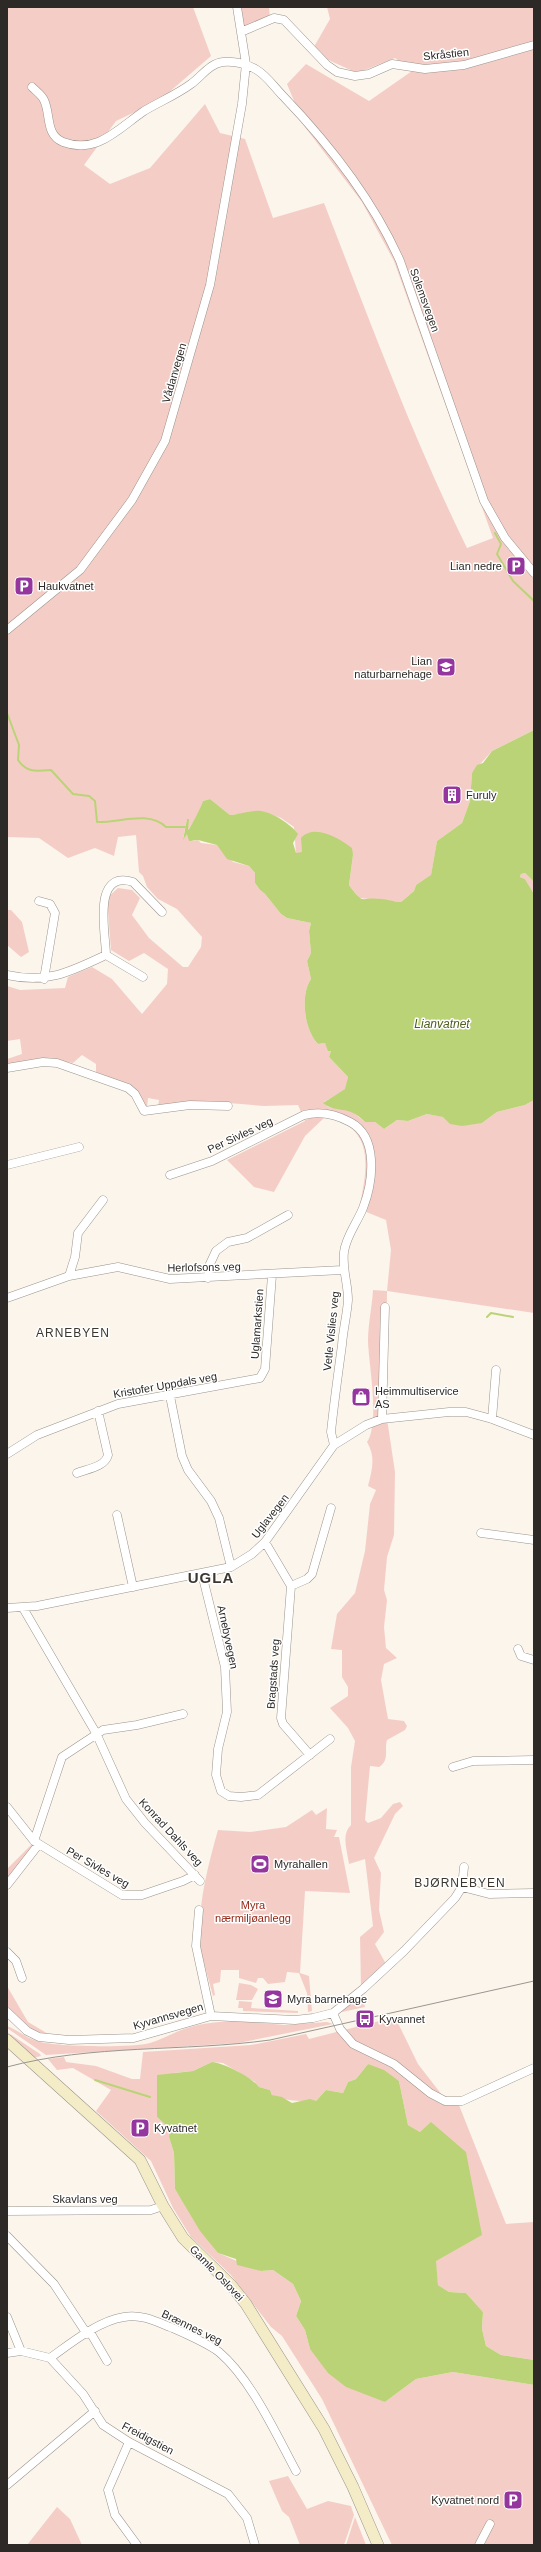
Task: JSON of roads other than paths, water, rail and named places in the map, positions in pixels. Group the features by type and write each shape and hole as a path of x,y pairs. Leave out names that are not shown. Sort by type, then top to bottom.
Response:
{"street":[{"name":"Vådanvegen","path":"7,630 67,583 84,566 132,500 165,441 212,278 242,104 246,64 237,7"},
{"name":"Skråstien","path":"240,32 274,18 284,20 327,66 337,72 356,76 369,74 392,64 425,69 464,65 534,45"},
{"path":"32,87 44,99 50,128 56,138 66,143 92,144 112,136 142,112 191,84 215,64 222,62 246,64"},
{"name":"Solemsvegen","path":"246,64 266,78 314,130 364,197 386,232 400,261 484,501 504,538 534,573"},
{"path":"106,955 106,940 102,907 106,893 112,886 122,881 133,882 162,912"},
{"path":"39,901 50,904 55,913 44,979"},
{"path":"7,975 44,979 71,971 106,955"},
{"path":"106,955 143,977"},
{"path":"7,1068 43,1062 70,1066 128,1088 135,1094 144,1111 190,1105 228,1106"},
{"name":"Per Sivles veg","path":"170,1175 212,1161 304,1115 318,1112"},
{"name":"Vetle Vislies veg","path":"318,1112 344,1119 356,1126 364,1134 369,1146 371,1164 366,1199 347,1240 342,1270 348,1300 330,1432 334,1445"},
{"path":"7,1165 79,1147"},
{"path":"7,1298 69,1276 75,1257 78,1233 103,1200"},
{"path":"208,1278 209,1266 216,1251 228,1242 247,1238 288,1215"},
{"name":"Herlofsons veg","path":"69,1276 118,1267 158,1278 208,1278 342,1270"},
{"name":"Uglamarkstien","path":"263,1375 272,1275"},
{"path":"382,1420 385,1307"},
{"path":"492,1419 496,1370"},
{"name":"Kristofer Uppdals veg","path":"7,1454 37,1435 98,1411 135,1400 170,1396 254,1380 263,1375"},
{"path":"170,1396 182,1456 188,1470 211,1500 219,1518 230,1567"},
{"path":"77,1473 103,1464 107,1460 108,1455 98,1411"},
{"name":"Uglavegen","path":"7,1608 24,1608 202,1574 230,1567 252,1554 265,1542 334,1445 366,1425 382,1420 449,1412 466,1412 492,1419 534,1435"},
{"path":"265,1542 291,1586 307,1579 312,1574 331,1508"},
{"path":"117,1515 133,1587"},
{"path":"481,1534 534,1540"},
{"name":"Arnebyvegen","path":"202,1574 225,1667 227,1712 218,1749 216,1775 221,1790 228,1796 250,1797 258,1795 330,1739"},
{"name":"Bragstads veg","path":"291,1586 281,1718 283,1724 310,1755"},
{"name":"Konrad Dahls veg","path":"24,1608 96,1733 126,1799 145,1823 198,1878"},
{"path":"518,1649 521,1656 534,1660"},
{"path":"7,1885 36,1843 59,1762 62,1757 96,1733 103,1730 137,1725 183,1714"},
{"path":"453,1767 473,1761 534,1760"},
{"name":"Per Sivles veg","path":"7,1807 36,1843 126,1897 142,1895 183,1881 198,1878"},
{"path":"464,1867 462,1887 500,1895 534,1893"},
{"name":"Kyvannsvegen","path":"7,2012 27,2031 39,2037 69,2040 134,2038 211,2016 300,2020 333,2012 397,1958 455,1898 462,1887"},
{"path":"199,1910 196,1946 211,2016"},
{"path":"7,1952 16,1961 22,1978"},
{"path":"333,2012 340,2028 353,2044 394,2064 430,2093 445,2101 462,2101 534,2068"},
{"name":"Gamle Oslovei","path":"7,2040 140,2160 163,2206 183,2238 231,2285 246,2304 311,2404 353,2487 378,2545"},
{"name":"Skavlans veg","path":"7,2211 151,2210 163,2206"},
{"path":"7,2236 54,2284 107,2362"},
{"path":"7,2317 20,2351"},
{"name":"Brænnes veg","path":"50,2358 88,2333 117,2318 142,2317 173,2329 217,2351 236,2371 266,2415 296,2471"},
{"path":"7,2353 20,2351 50,2358"},
{"name":"Freidigstien","path":"50,2358 84,2394 103,2425 129,2442 198,2476 228,2494 240,2506 247,2518 255,2545"},
{"path":"7,2485 95,2411"},
{"path":"129,2442 108,2490 115,2514 137,2545"},
{"path":"479,2545 490,2524"}],"water":[{"name":"Lianvatnet","path":"534,730 534,882 525,873 521,874 520,877 525,879 534,894 534,1100 525,1105 497,1112 482,1123 462,1126 450,1124 443,1117 427,1114 408,1121 397,1120 384,1129 375,1122 365,1122 353,1113 328,1106 323,1103 345,1089 348,1077 329,1057 331,1051 328,1051 325,1043 318,1044 313,1038 307,1022 305,1012 305,994 311,979 307,961 311,953 309,931 311,923 287,918 281,914 255,883 255,873 249,866 227,859 217,845 198,840 189,841 187,834 183,840 187,819 189,819 188,830 203,801 210,799 230,815 261,811 271,814 281,820 298,834 293,843 296,853 302,852 301,838 307,834 320,832 327,834 352,848 353,855 349,885 358,896 363,899 374,898 401,902 414,891 416,885 431,875 437,841 462,823 470,801 472,773 477,765 483,763 492,751"},
{"name":"Kyvatnet","path":"212,2062 224,2065 238,2072 251,2079 259,2087 270,2090 272,2095 282,2097 292,2103 310,2099 316,2101 326,2090 343,2093 348,2082 356,2079 368,2064 384,2070 399,2081 408,2125 420,2132 431,2122 466,2152 482,2235 436,2261 438,2285 449,2292 466,2293 483,2312 482,2329 486,2346 501,2355 534,2360 534,2385 453,2372 416,2379 385,2402 346,2387 328,2373 310,2349 305,2330 296,2316 301,2301 293,2284 273,2270 261,2271 237,2265 236,2259 218,2253 200,2231 175,2189 174,2153 169,2137 170,2129 157,2117 157,2075 193,2071"}],"waterway":[{"path":"495,533 501,544 497,554 513,581 534,601"},
{"path":"7,713 19,745 18,760 21,764 32,770 51,770 73,794 89,796 95,801 97,822 142,818 151,819 166,827 185,827"},
{"path":"487,1317 491,1313 513,1317"},
{"path":"95,2080 150,2097"}],"tram line":[{"path":"7,2067 72,2055 138,2049 237,2044 270,2040 534,1981"}],"place":[{"name":"Lian nedre","path":"516,566"},
{"name":"Haukvatnet","path":"24,586"},
{"name":"Lian naturbarnehage","path":"446,667"},
{"name":"Furuly","path":"452,795"},
{"name":"Heimmultiservice AS","path":"361,1397"},
{"name":"Myrahallen","path":"260,1864"},
{"name":"Myra barnehage","path":"273,1999"},
{"name":"Kyvannet","path":"365,2019"},
{"name":"Kyvatnet","path":"140,2128"},
{"name":"Kyvatnet nord","path":"513,2500"}],"district":[{"name":"ARNEBYEN","path":"73,1333"},
{"name":"UGLA","path":"211,1578"},
{"name":"BJØRNEBYEN","path":"460,1883"}],"park label":[{"name":"Myra nærmiljøanlegg","path":"253,1911"}]}
